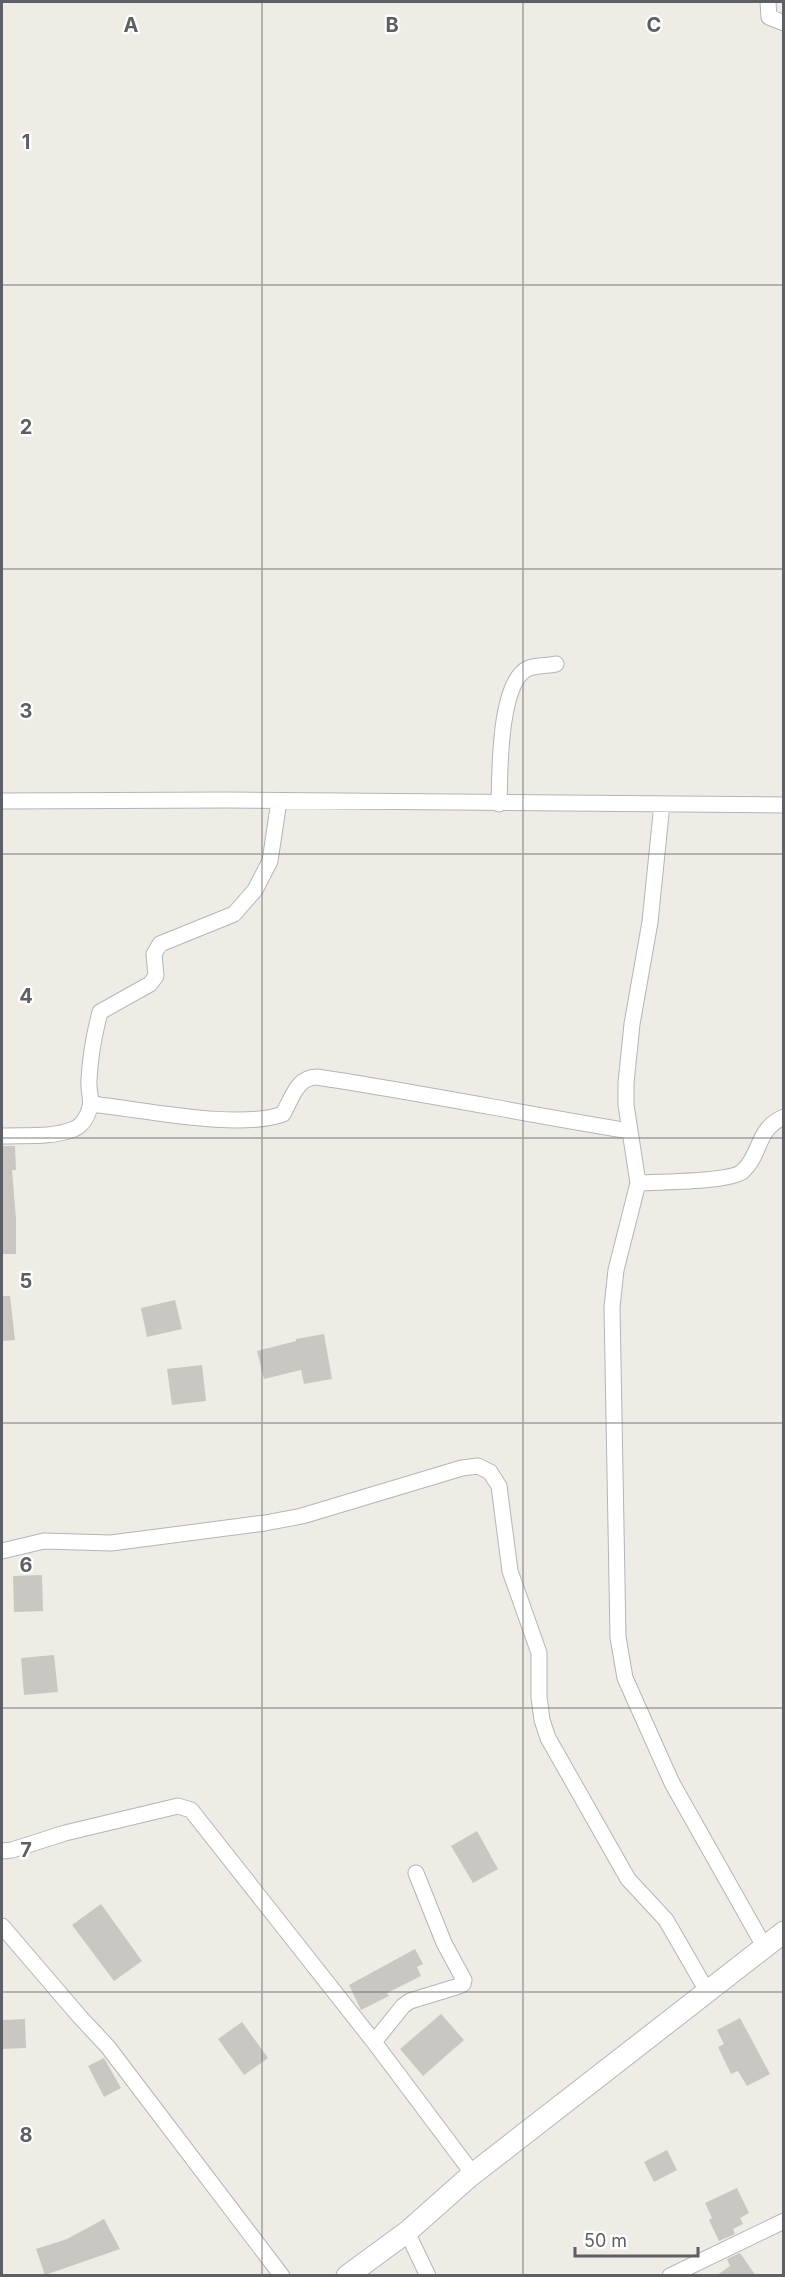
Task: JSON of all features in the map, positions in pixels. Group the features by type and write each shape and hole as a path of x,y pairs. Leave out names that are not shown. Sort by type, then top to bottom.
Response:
{"main road":[{"path":"347,2276 406,2232 473,2174 707,1991 777,1940"}],"street":[{"path":"768,2 769,17 783,23"},
{"path":"499,804 504,716 511,690 518,677 528,668 556,664"},
{"path":"2,801 783,805"},
{"path":"279,801 270,861 255,890 234,914 160,944 154,954 156,976 150,984 100,1012 90,1053 88,1091 92,1101 99,1105 218,1120 263,1118 283,1114 301,1081 308,1077 318,1077 630,1131"},
{"path":"662,804 650,922 632,1024 626,1083 626,1105 638,1183 616,1270 612,1307 620,1647 625,1678 672,1783 777,1940"},
{"path":"2,1136 54,1134 76,1128 86,1117 92,1101"},
{"path":"638,1183 734,1177 749,1164 768,1125 783,1117"},
{"path":"2,1551 44,1541 111,1544 265,1523 302,1516 462,1468 478,1466 490,1472 499,1486 510,1572 539,1653 539,1697 548,1737 628,1879 666,1920 707,1991"},
{"path":"2,1851 65,1833 178,1806 191,1810 374,2042 473,2174"},
{"path":"374,2042 403,2006 410,2001 459,1986 464,1980 444,1943 416,1873"},
{"path":"2,1926 108,2047 282,2276"},
{"path":"670,2276 783,2221"},
{"path":"406,2232 428,2276"}],"building":[{"path":"2,1146 15,1146 16,1170 12,1170 16,1254 2,1254"},
{"path":"2,1296 10,1296 15,1340 2,1341"},
{"path":"175,1300 182,1329 147,1337 141,1308"},
{"path":"324,1334 332,1379 304,1384 301,1370 264,1379 257,1351 296,1341 296,1339"},
{"path":"202,1365 206,1401 172,1405 167,1369"},
{"path":"42,1575 43,1611 14,1612 13,1576"},
{"path":"54,1655 58,1692 24,1695 21,1658"},
{"path":"477,1831 498,1869 473,1883 451,1846"},
{"path":"101,1904 142,1961 114,1981 72,1925"},
{"path":"415,1949 423,1964 417,1967 421,1976 387,1993 389,1996 361,2010 349,1985"},
{"path":"441,2014 464,2040 423,2076 400,2049"},
{"path":"740,2018 770,2074 747,2086 738,2071 731,2074 718,2047 724,2044 717,2030"},
{"path":"25,2019 26,2048 2,2049 2,2020"},
{"path":"242,2022 268,2058 244,2075 218,2039"},
{"path":"104,2058 121,2088 104,2097 88,2066"},
{"path":"667,2150 677,2170 654,2182 644,2162"},
{"path":"737,2188 749,2213 740,2218 743,2224 733,2229 735,2234 719,2241 709,2220 712,2218 705,2203"},
{"path":"104,2219 120,2249 45,2275 36,2249 67,2239"},
{"path":"740,2253 756,2276 716,2276 730,2266 727,2259"}]}
